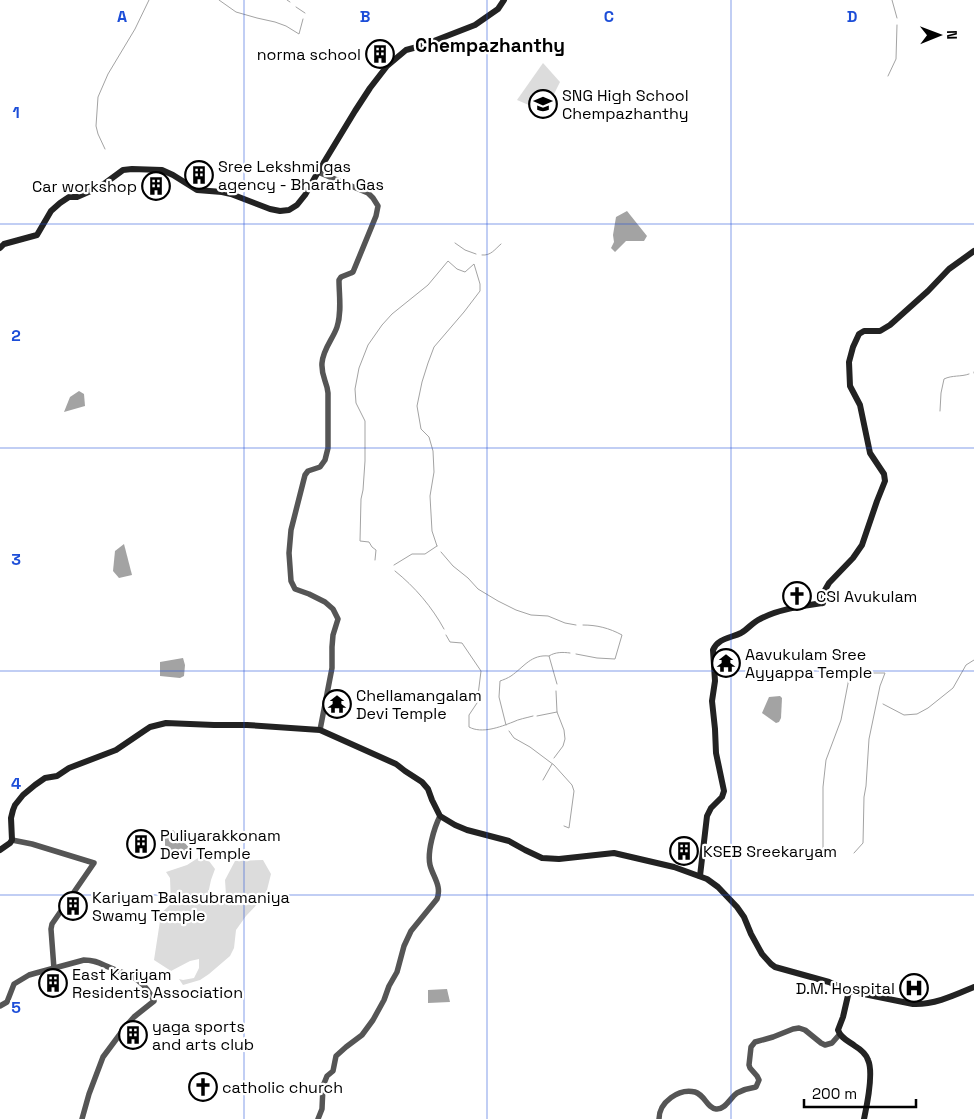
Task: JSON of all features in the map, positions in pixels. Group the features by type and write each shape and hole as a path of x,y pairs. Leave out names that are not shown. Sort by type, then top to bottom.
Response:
{"main road":[{"path":"0,248 5,244 37,235 51,211 58,204 93,190 123,170 139,168 162,170 197,190 231,194 280,211 289,210 297,206 308,191 370,88 387,66 406,50 475,25 498,9 504,0"},
{"path":"700,876 707,816 710,808 722,797 724,791 716,752 712,701 715,681 713,650 721,640 743,632 757,619 785,610 823,603 825,590 829,583 853,558 862,545 885,481 884,474 870,452 860,405 850,386 849,362 852,347 859,334 864,331 880,331 890,325 949,269 974,251"},
{"path":"0,850 12,840 11,818 15,805 35,784 45,778 57,776 69,768 116,750 150,727 166,723 247,725 320,730 396,764 422,782 428,789 440,816 454,825 467,830 509,841 542,858 559,859 614,852 674,867 700,876 718,887 737,907 744,917 757,947 775,967 829,982 849,991 902,1002 923,1004 942,1000 974,987"},
{"path":"849,991 843,1018 838,1030 839,1035 859,1048 869,1062 870,1080 864,1119"}],"street":[{"path":"318,172 368,193 378,206 376,216 353,272 341,277 340,280 341,300 337,327 322,360 324,382 328,386 326,455 320,467 308,471 305,475 291,530 289,553 294,587 325,602 333,609 338,618 333,635 332,668 320,730"},
{"path":"318,1119 322,1109 323,1086 327,1076 333,1071 336,1056 362,1035 370,1025 397,972 404,946 411,931 437,899 439,886 430,864 430,855 440,816"},
{"path":"12,840 94,862 52,924 54,968"},
{"path":"0,1006 7,1002 14,984 29,975 84,960 99,962 136,978 145,986 154,1001 134,1017 103,1057 82,1119"},
{"path":"658,1119 659,1111 674,1095 687,1091 696,1093 702,1096 710,1107 716,1109 722,1108 738,1092 756,1087 759,1080 749,1065 752,1047 755,1042 799,1028 805,1030 825,1045 832,1043 839,1035"}],"shaded area":[{"path":"543,63 560,82 545,112 517,100"},
{"path":"627,211 647,236 644,241 626,241 615,252 611,248 614,242 613,235 616,217"},
{"path":"79,391 84,394 85,406 64,412 70,397"},
{"path":"124,544 132,575 119,578 113,571 115,551"},
{"path":"183,658 185,665 184,676 180,678 160,676 160,662"},
{"path":"780,696 782,698 781,718 776,723 762,713 769,697"},
{"path":"173,830 192,851 172,858 165,852 165,839"},
{"path":"198,858 209,861 215,869 208,894 221,901 226,895 225,880 235,861 263,860 271,874 267,890 262,899 236,930 234,948 230,956 200,980 183,985 179,979 194,978 199,968 199,959 190,961 171,971 154,960 160,921 159,915 171,904 170,878 166,872 187,865"},
{"path":"447,989 450,1002 428,1003 428,990"}],"waterway":[{"path":"105,149 96,126 98,97 108,74 135,29 149,0"},
{"path":"219,0 236,12 275,22 299,34 303,19"},
{"path":"892,0 897,18"},
{"path":"296,7 305,13"},
{"path":"888,76 896,59 897,25"},
{"path":"455,243 465,250 476,254"},
{"path":"482,255 490,253 501,244"},
{"path":"375,560 376,550 369,542 360,541 361,499 365,461 365,421 356,403 355,389 359,368 368,345 382,325 392,314 428,285 448,261 457,269 465,272 474,264 480,284 480,291 434,347 422,382 417,406 421,429 429,437 433,451 434,472 430,496 432,531 437,546"},
{"path":"940,411 944,379 969,374"},
{"path":"394,565 412,554 425,554 437,546"},
{"path":"441,552 478,589 498,601 531,615 548,616 576,625"},
{"path":"395,571 422,598 444,629"},
{"path":"576,654 615,659 622,635 603,627 583,625"},
{"path":"446,635 450,642 462,643 481,671 477,703 469,715 469,727 480,730 491,729 533,716"},
{"path":"557,684 549,656 559,653 570,653"},
{"path":"506,725 499,697 500,681 511,676 532,659 549,656"},
{"path":"883,704 904,715 917,714 928,708 953,688 966,665 974,660"},
{"path":"823,851 823,787 826,760 841,720 850,673 885,673 880,686 869,739 864,797 863,843 854,853"},
{"path":"554,758 563,746 565,739 564,730 557,712 556,691"},
{"path":"537,716 557,712"},
{"path":"509,731 514,738 554,765 572,785 574,791 569,828 564,826"},
{"path":"543,780 552,764"}],"place":[{"name":"norma school","path":"380,54"},
{"name":"SNG High School Chempazhanthy","path":"543,104"},
{"name":"Sree Lekshmi gas agency - Bharath Gas","path":"199,175"},
{"name":"Car workshop","path":"156,186"},
{"name":"CSI Avukulam","path":"797,596"},
{"name":"Aavukulam Sree Ayyappa Temple","path":"726,663"},
{"name":"Chellamangalam Devi Temple","path":"337,704"},
{"name":"Puliyarakkonam Devi Temple","path":"141,844"},
{"name":"KSEB Sreekaryam","path":"684,851"},
{"name":"Kariyam Balasubramaniya Swamy Temple","path":"73,906"},
{"name":"East Kariyam Residents Association","path":"53,983"},
{"name":"D.M. Hospital","path":"914,988"},
{"name":"yaga sports and arts club","path":"133,1035"},
{"name":"catholic church","path":"203,1087"}],"district":[{"name":"Chempazhanthy","path":"490,45"}]}
